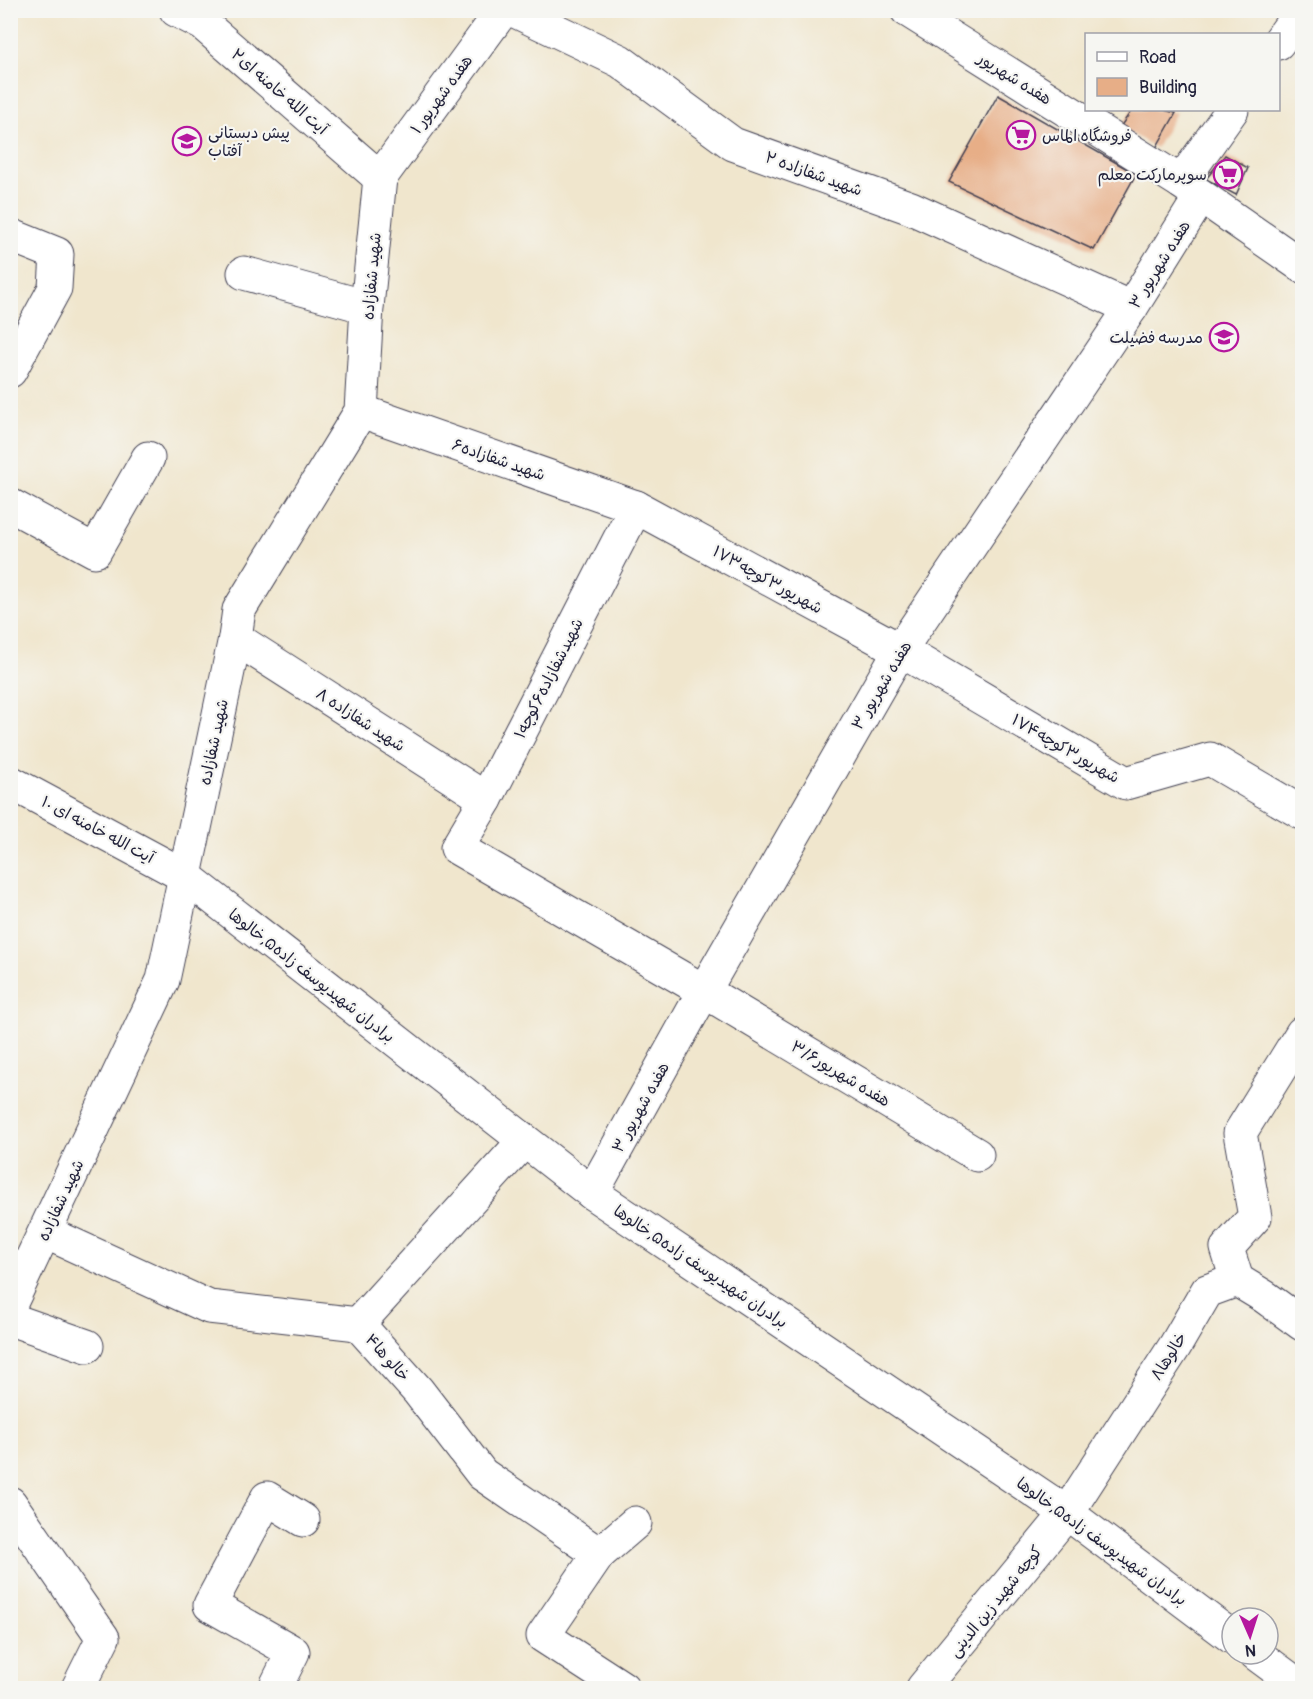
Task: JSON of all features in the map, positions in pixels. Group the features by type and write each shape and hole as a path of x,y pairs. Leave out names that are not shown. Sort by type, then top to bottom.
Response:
{"street":[{"name":"آیت الله خامنه ای۲","path":"176,10 203,24 380,178"},
{"name":"هفده شهریور ۱","path":"380,178 503,10"},
{"name":"شهید شفازاده ۲","path":"513,10 620,61 733,144 911,208 1131,308"},
{"name":"هفده شهریور","path":"907,10 1191,189 1302,266"},
{"name":"هفده شهریور ۳","path":"592,1193 704,991 900,650 1131,308 1231,111"},
{"name":"شهید شفازاده","path":"10,1305 163,980 239,610 361,411 367,307 380,178"},
{"path":"10,235 57,254 55,288 10,371"},
{"path":"244,273 367,307"},
{"name":"شهید شفازاده۶","path":"361,411 636,507"},
{"path":"10,505 95,551 148,458"},
{"name":"۱۷شهریور۳کوچه۳","path":"636,507 900,650"},
{"name":"شهیدشفازاده۶کوچه۱","path":"457,848 486,800 636,507"},
{"name":"شهید شفازاده ۸","path":"235,638 486,800"},
{"name":"۱۷شهریور۳کوچه۴","path":"900,650 1126,783 1210,759 1302,813"},
{"name":"آیت الله خامنه ای ۱۰","path":"10,782 185,876"},
{"name":"هفده شهریور۳/۶","path":"457,848 704,991 977,1155"},
{"name":"برادران شهیدیوسف زاده۵,خالوها","path":"185,876 592,1193 1067,1513 1220,1628"},
{"path":"1302,1034 1240,1133 1255,1217 1227,1248 1237,1280 1302,1324"},
{"name":"خالو ها۴","path":"524,1141 358,1324 418,1391 482,1474 599,1554"},
{"path":"45,1232 208,1307 358,1324"},
{"name":"خالوها۸","path":"1067,1513 1175,1346 1207,1291 1237,1280"},
{"path":"10,1319 87,1346"},
{"path":"275,1689 293,1652 210,1605 267,1498 303,1520"},
{"path":"10,1503 104,1638 78,1689"},
{"name":"کوچه شهید زین الدینی","path":"923,1689 1067,1513"},
{"path":"623,1689 543,1636 599,1554 634,1523"},
{"path":"1274,1666 1301,1684"}],"building":[{"name":"فروشگاه الماس","path":"998,95 1136,174 1094,250 949,182"},
{"path":"1131,111 1176,113 1156,148 1120,127"},
{"name":"سوپرمارکت معلم","path":"1225,155 1248,168 1236,195 1206,179"}],"place":[{"name":"فروشگاه الماس","path":"1021,135"},
{"name":"پیش دبستانی آفتاب","path":"187,141"},
{"name":"سوپرمارکت معلم","path":"1228,174"},
{"name":"مدرسه فضیلت","path":"1224,337"}]}
